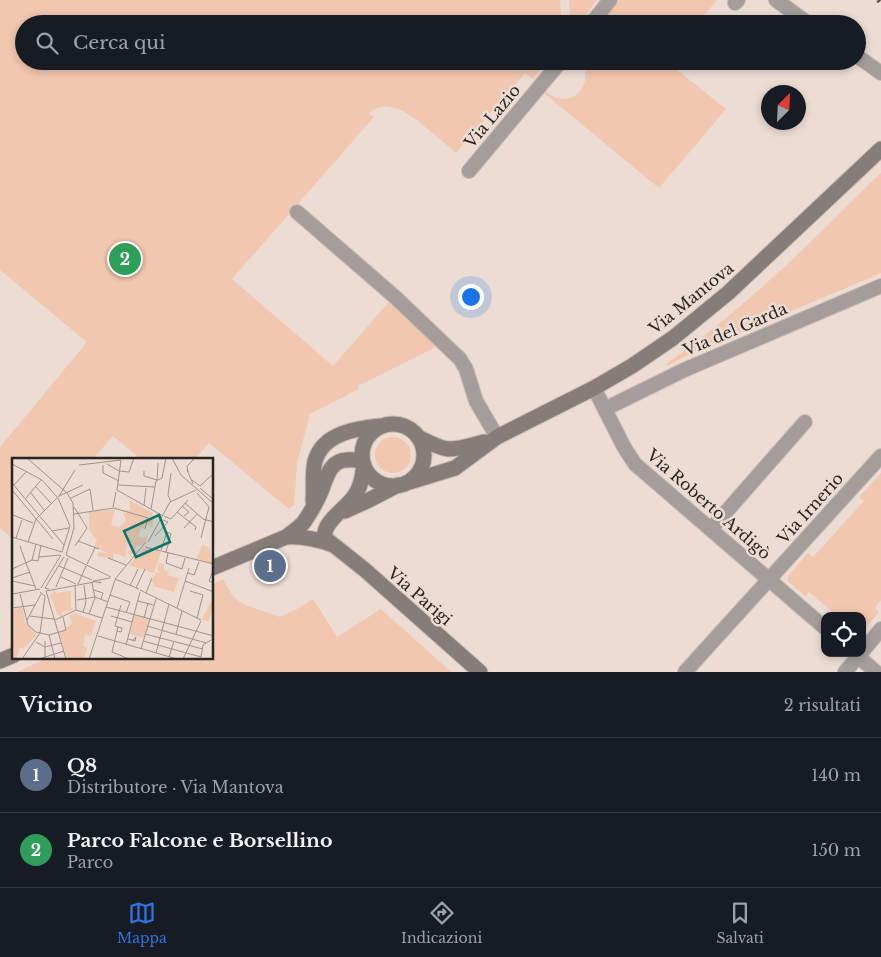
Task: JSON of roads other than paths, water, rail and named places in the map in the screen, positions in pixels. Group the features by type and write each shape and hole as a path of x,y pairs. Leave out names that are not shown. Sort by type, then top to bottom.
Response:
{"main road":[{"name":"Via Mantova","path":"311,510 314,493 315,461 326,443 336,436 366,427 394,424 402,425 418,437 448,449 462,448 495,438 594,388 645,357 702,315 740,283 881,150"},
{"path":"382,426 373,431 365,440 362,450 363,463 370,476 378,481 388,485 402,484"},
{"path":"337,515 402,484 416,475 422,464 423,452 418,437"},
{"name":"Via Mantova","path":"402,484 455,468 495,438"},
{"name":"Via Mantova","path":"214,567 295,531 303,523 311,510 330,469 336,463 343,460 352,460 363,463"},
{"name":"Via Parigi","path":"363,463 361,482 354,498 329,523 325,532 326,539 480,672"},
{"name":"Via Parigi","path":"286,536 301,536 336,546"},
{"path":"0,660 12,655"}],"street":[{"path":"598,15 610,0"},
{"path":"776,0 796,15"},
{"path":"866,62 881,73"},
{"name":"Via Lazio","path":"469,171 553,70"},
{"path":"298,212 395,297 460,359 466,368 476,401 495,438"},
{"name":"Via del Garda","path":"605,409 684,370 881,286"},
{"name":"Via Roberto Ardigò","path":"594,388 624,447 635,464 821,625"},
{"path":"711,529 805,422"},
{"name":"Via Irnerio","path":"685,672 881,456"},
{"path":"866,646 881,629"},
{"path":"845,672 857,657"},
{"path":"862,657 876,672"}],"railway":[{"path":"878,0 881,4"}],"place":[{"name":"Parco Falcone e Borsellino","path":"125,259"},
{"name":"Q8","path":"270,566"}]}
